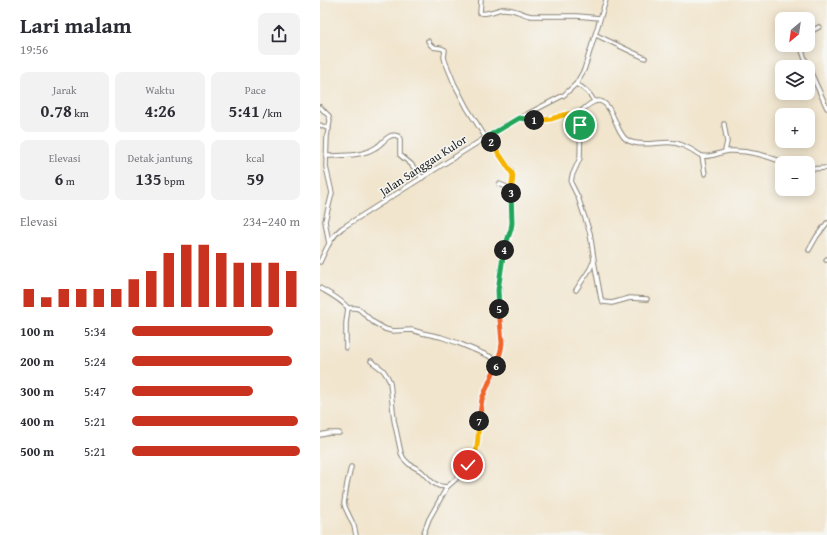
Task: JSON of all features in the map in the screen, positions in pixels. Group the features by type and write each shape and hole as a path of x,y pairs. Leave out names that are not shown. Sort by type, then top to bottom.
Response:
{"street":[{"path":"481,0 480,13 483,14 504,9 516,10 531,16 578,16 600,18"},
{"name":"Jalan Sanggau Kulor","path":"320,262 329,244 342,228 486,137 564,95 576,84 584,70 606,0"},
{"path":"815,30 819,27"},
{"path":"596,35 645,58"},
{"path":"423,535 429,519 447,487 473,460 476,454 478,423 482,399 498,361 502,343 498,290 503,252 512,223 513,176 467,108 454,83 444,57 446,50 430,45 428,41"},
{"path":"802,52 827,108"},
{"path":"576,84 591,95 594,101"},
{"path":"519,118 532,120 549,119 579,113 594,101 602,102 609,108 621,133 631,142 640,144 675,143 686,146 702,156 710,156 725,151 738,151 754,152 775,159"},
{"path":"320,107 328,116 330,121 327,136 326,167 332,193 325,221 329,244"},
{"path":"579,113 581,117 580,158 572,176 571,183 578,197 587,223 592,243 601,299 603,302 612,303 630,298 647,299"},
{"path":"724,124 728,142 725,151"},
{"path":"320,125 329,130"},
{"path":"326,156 361,154 376,148 386,138 395,134 400,139 400,155 411,164 422,178"},
{"path":"702,156 705,174"},
{"path":"320,168 326,167"},
{"path":"815,169 827,168"},
{"path":"499,184 512,189"},
{"path":"809,250 827,223"},
{"path":"576,290 590,270 594,260"},
{"path":"320,288 339,299 348,308 358,309 373,322 385,329 392,331 412,330 441,337 498,361"},
{"path":"346,348 346,323 348,308"},
{"path":"371,361 383,370 390,382 394,420 401,453 404,459 409,464 421,471 432,482 439,486 447,487"},
{"path":"320,435 329,433 339,434"},
{"path":"351,467 344,503 354,526 356,535"}],"route":[{"path":"468,465 476,454 478,423 482,399 496,368 501,350 502,343 498,290 503,252 512,223 511,197 513,176 511,170 487,137 519,118 532,120 549,119 576,112 579,113 581,117 580,125"}]}
